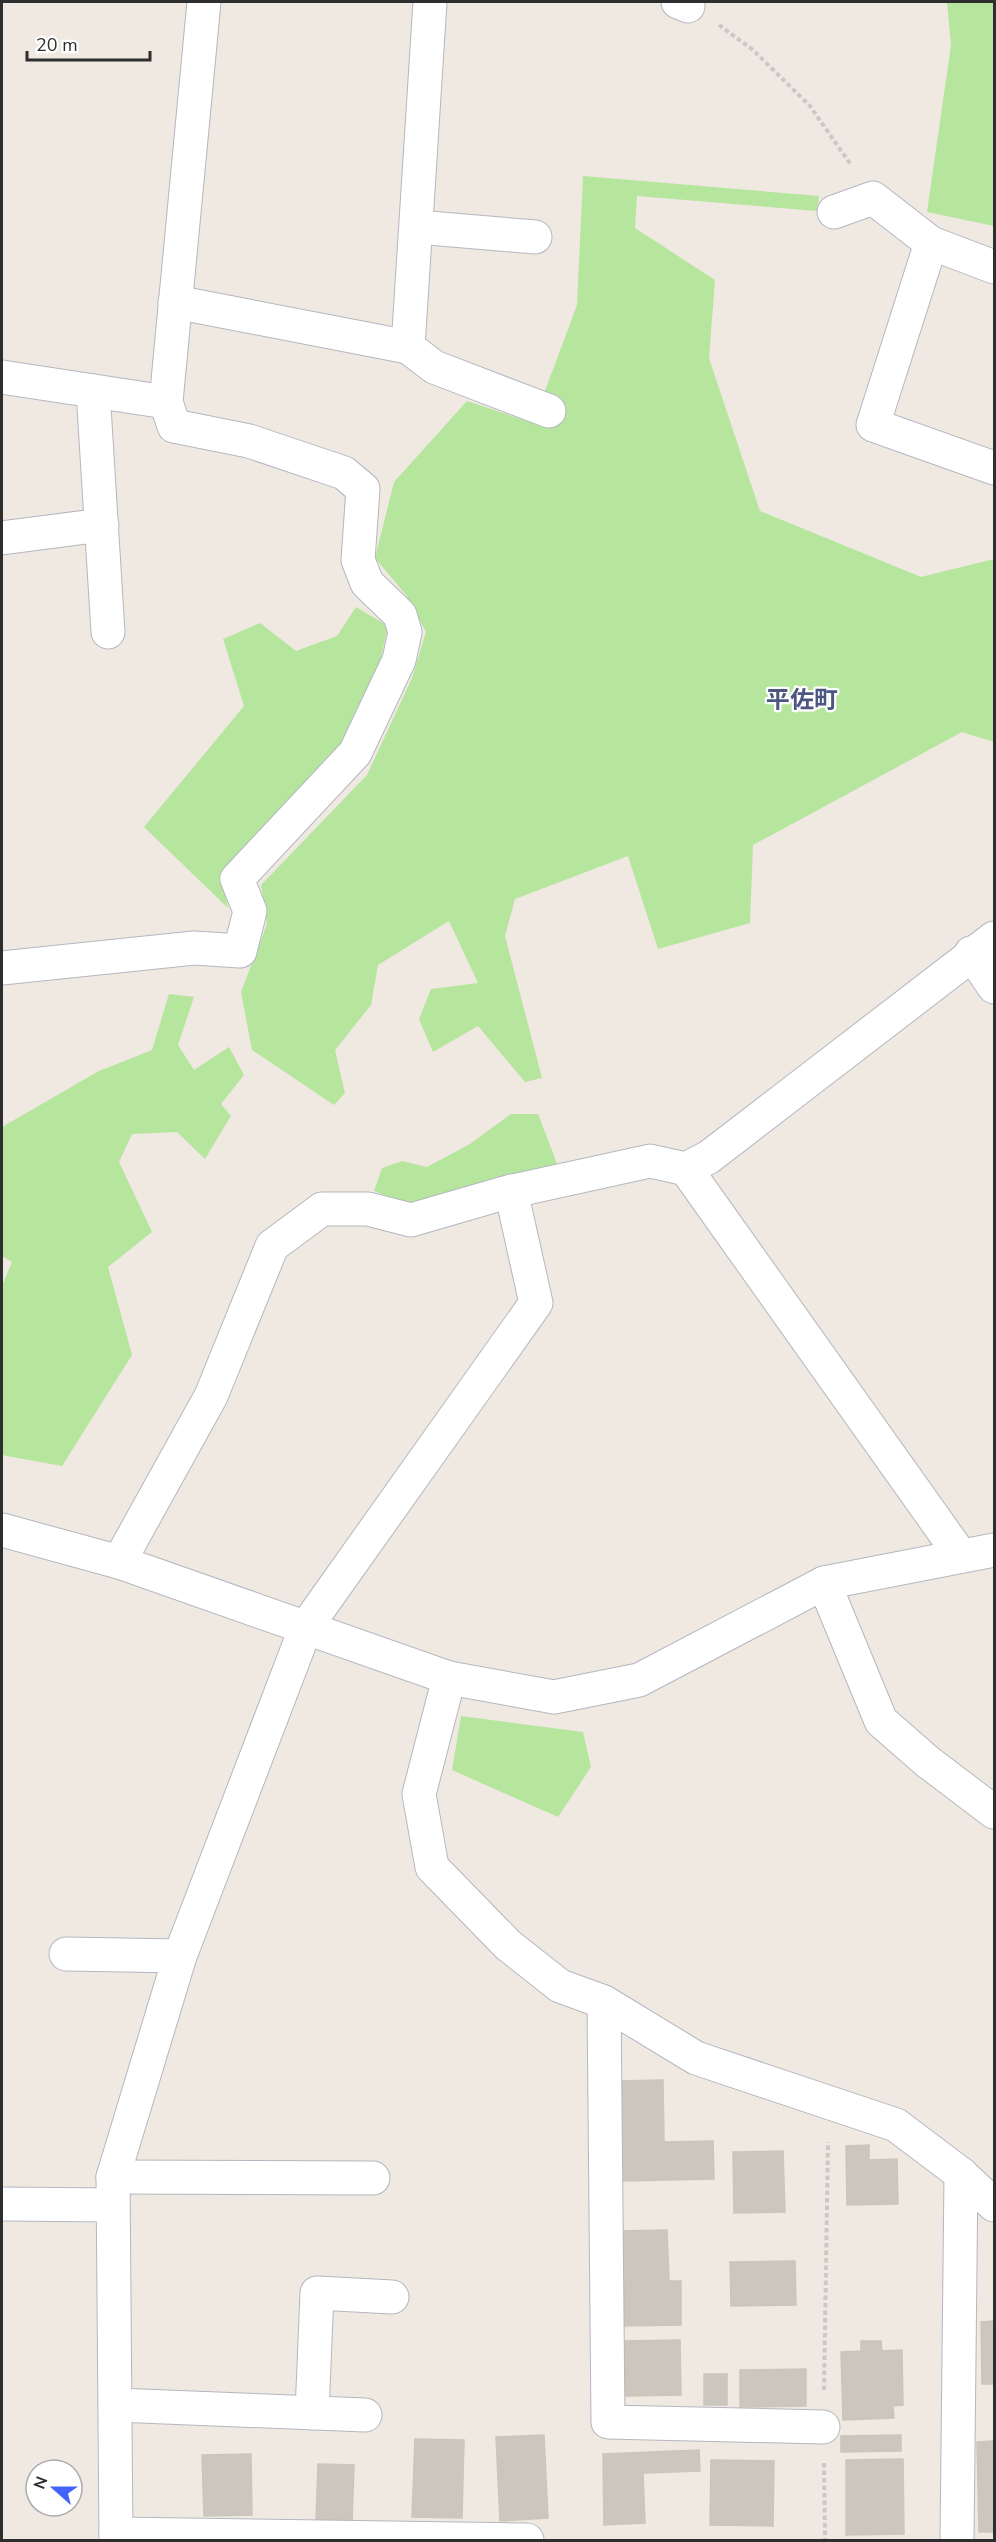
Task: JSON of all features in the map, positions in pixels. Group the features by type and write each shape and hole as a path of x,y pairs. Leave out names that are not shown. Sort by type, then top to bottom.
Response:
{"street":[{"path":"2,968 194,948 240,951 250,912 237,879 356,753 399,660 405,632 400,615 367,584 358,560 363,489 344,473 249,441 174,426 165,402 204,2"},
{"path":"408,347 430,2"},
{"path":"834,212 873,198 931,243 994,267"},
{"path":"417,227 535,237"},
{"path":"931,243 873,425 994,468"},
{"path":"175,302 408,347 434,367 549,411"},
{"path":"2,377 165,402"},
{"path":"93,391 108,632"},
{"path":"2,538 102,525"},
{"path":"118,1562 211,1396 272,1246 322,1209 368,1209 411,1220 511,1191 650,1161 686,1169 708,1157 983,945 994,987"},
{"path":"686,1169 962,1556"},
{"path":"511,1191 536,1303 306,1627 180,1956 112,2191 116,2537 527,2541"},
{"path":"2,1530 118,1562 449,1677 554,1697 639,1680 824,1583 994,1550"},
{"path":"824,1583 881,1721 928,1762 994,1812"},
{"path":"449,1677 419,1794 432,1867 508,1945 560,1986 604,2002 696,2058 896,2125 961,2174 994,2205"},
{"path":"66,1954 180,1956"},
{"path":"604,2002 608,2422 823,2427"},
{"path":"957,2541 961,2174"},
{"path":"2,2204 112,2191 373,2178"},
{"path":"312,2413 317,2293 392,2297"},
{"path":"116,2405 365,2415"}],"path":[{"path":"683,4 753,50 810,106 873,198"},
{"path":"825,2541 823,2427 829,2103"}],"green space":[{"path":"947,2 994,2 994,226 927,212 951,45"},
{"path":"583,176 819,196 817,211 637,196 635,228 715,280 709,358 760,511 921,577 994,559 994,742 962,732 753,845 750,923 658,949 628,856 515,899 505,936 542,1078 525,1082 478,1026 433,1052 419,1019 431,989 478,983 449,921 378,965 371,1005 335,1050 345,1093 334,1105 252,1050 241,992 267,924 261,885 367,775 412,678 426,632 406,595 375,558 394,482 467,401 533,423 577,305"},
{"path":"356,607 388,626 377,675 342,749 222,875 228,908 144,827 244,706 223,639 260,623 296,651 337,636"},
{"path":"169,994 194,997 178,1045 194,1070 229,1047 244,1075 221,1104 231,1116 205,1159 177,1132 132,1134 119,1162 152,1232 108,1267 132,1355 62,1466 2,1455 2,1286 12,1262 2,1256 2,1127 99,1071 152,1050"},
{"path":"511,1114 538,1114 558,1166 413,1206 374,1191 382,1168 402,1161 427,1167 470,1144"},
{"path":"461,1716 583,1732 591,1767 558,1817 452,1770"}],"building":[{"path":"663,2080 664,2142 713,2141 714,2179 622,2181 620,2081"},
{"path":"869,2145 869,2160 897,2159 898,2204 847,2205 846,2146"},
{"path":"783,2151 785,2212 734,2213 733,2152"},
{"path":"667,2230 669,2281 681,2281 681,2325 621,2326 619,2231"},
{"path":"795,2261 796,2305 731,2306 730,2262"},
{"path":"994,2321 994,2384 982,2384 981,2322"},
{"path":"680,2340 681,2395 626,2396 625,2341"},
{"path":"861,2341 881,2341 882,2351 902,2350 903,2405 893,2406 894,2418 843,2420 841,2352 861,2351"},
{"path":"806,2369 806,2406 740,2407 740,2370"},
{"path":"704,2374 727,2374 727,2405 704,2405"},
{"path":"544,2435 548,2518 500,2521 496,2437"},
{"path":"901,2435 901,2451 841,2452 841,2436"},
{"path":"415,2439 464,2440 462,2518 412,2517"},
{"path":"994,2441 994,2532 979,2532 977,2442"},
{"path":"699,2450 700,2471 643,2473 645,2523 604,2525 603,2454"},
{"path":"251,2454 252,2515 204,2516 202,2455"},
{"path":"903,2459 904,2534 846,2535 846,2460"},
{"path":"711,2460 774,2461 773,2526 710,2525"},
{"path":"318,2464 354,2465 352,2522 316,2521"}],"district":[{"name":"平佐町","path":"802,700"}]}
